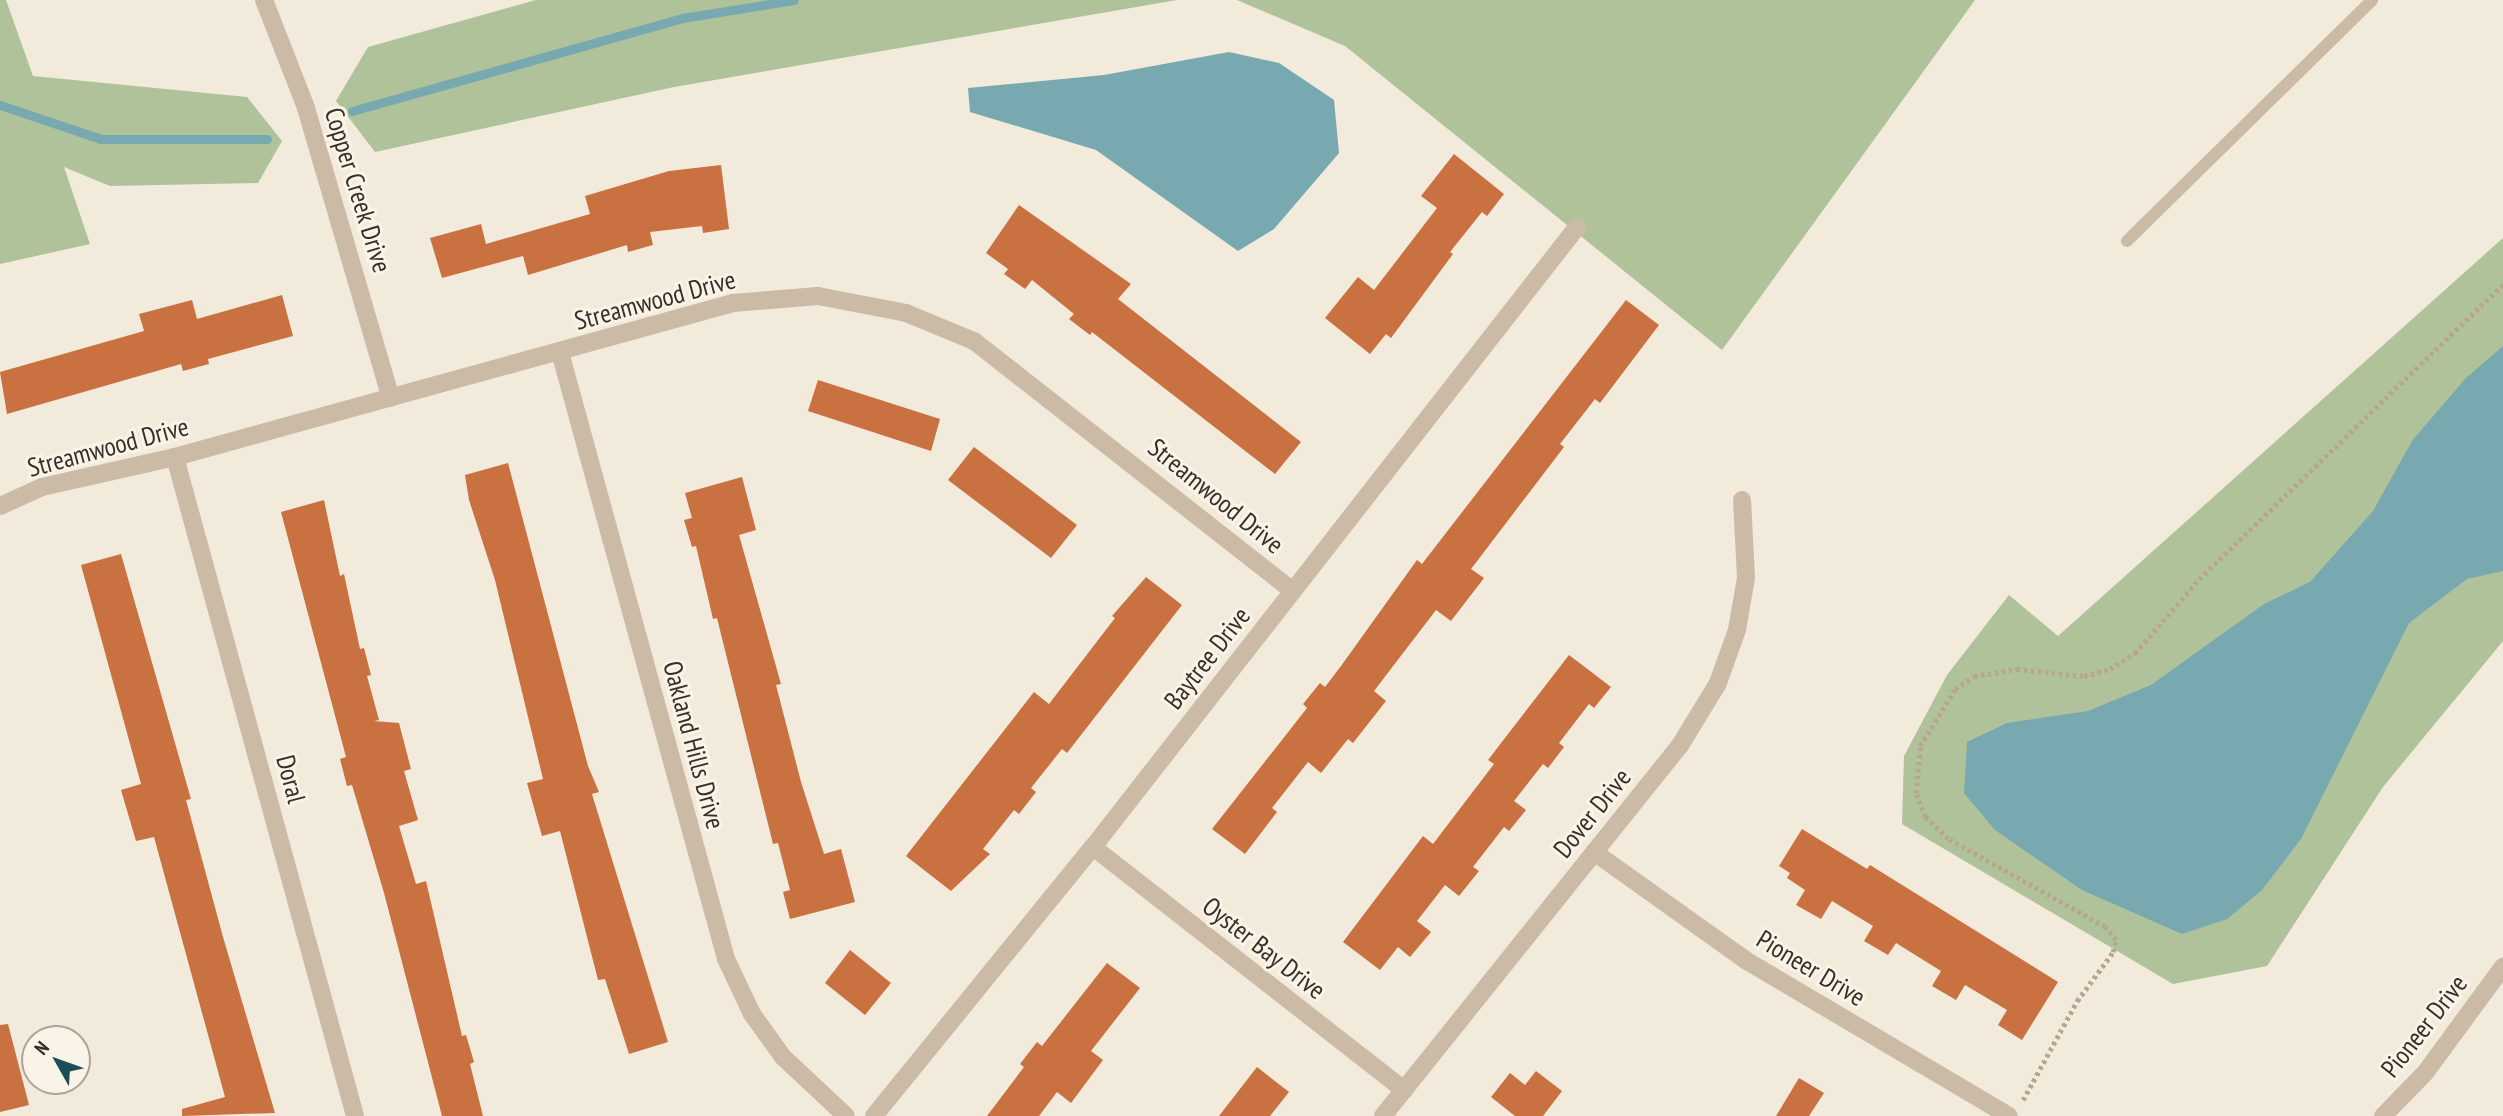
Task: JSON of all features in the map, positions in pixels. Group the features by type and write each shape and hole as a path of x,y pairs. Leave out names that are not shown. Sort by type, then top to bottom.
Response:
{"street":[{"name":"Copper Creek Drive","path":"264,0 306,108 391,398"},
{"name":"Baytree Drive","path":"874,1116 1093,847 1577,228"},
{"name":"Streamwood Drive","path":"0,506 42,487 175,457 733,303 818,296 906,313 974,341 1293,591"},
{"name":"Oakland Hills Drive","path":"560,352 726,958 752,1014 783,1057 846,1116"},
{"name":"Doral","path":"175,457 355,1116"},
{"name":"Dover Drive","path":"1383,1116 1679,747 1718,683 1737,630 1746,578 1742,500"},
{"name":"Oyster Bay Drive","path":"1093,847 1404,1090"},
{"name":"Pioneer Drive","path":"1594,852 1747,961 2014,1111"},
{"name":"Pioneer Drive","path":"2383,1116 2425,1073 2503,967"}],"lane":[{"path":"2127,241 2372,0"}],"path":[{"path":"2014,1111 2077,1000 2113,953 2116,940 2105,927 1948,839 1925,817 1916,793 1920,746 1955,689 1974,676 2017,669 2084,676 2110,669 2135,653 2199,579 2503,284"}],"green space":[{"path":"0,0 6,0 33,76 247,97 282,141 258,183 110,186 64,167 90,244 0,264"},
{"path":"536,0 1177,0 674,87 375,152 336,101 368,47"},
{"path":"1237,0 1975,0 1722,350 1345,46"},
{"path":"2503,238 2503,641 2383,787 2267,966 2173,984 1902,824 1904,756 1947,675 2009,595 2058,636"}],"water":[{"path":"1229,52 1279,63 1334,100 1339,153 1274,229 1238,251 1096,150 970,112 968,88 1104,75"},
{"path":"2503,346 2503,571 2467,579 2409,623 2301,839 2262,890 2227,919 2182,934 2082,890 1995,830 1964,793 1967,742 2007,723 2088,711 2151,685 2264,604 2310,582 2373,511 2412,441 2465,379"}],"building":[{"path":"1454,154 1504,194 1487,216 1482,212 1450,252 1453,254 1391,338 1386,334 1370,354 1325,318 1358,277 1374,290 1437,208 1421,196"},
{"path":"721,165 729,229 703,233 702,226 650,232 653,245 628,252 627,245 528,275 523,256 442,278 430,238 481,224 486,244 590,214 585,196 669,171"},
{"path":"1019,205 1131,284 1118,299 1301,442 1275,474 1092,332 1090,335 1069,319 1074,314 1032,280 1025,289 1004,274 1008,269 986,253"},
{"path":"282,295 293,336 208,359 209,364 183,371 181,364 7,414 0,372 144,331 139,314 192,300 197,319"},
{"path":"1626,300 1659,325 1600,403 1595,399 1560,444 1564,447 1471,569 1484,578 1451,621 1436,610 1374,691 1386,701 1353,743 1348,739 1321,773 1308,762 1272,808 1277,812 1245,854 1212,829 1307,708 1303,704 1320,683 1325,687 1417,560 1422,564"},
{"path":"818,380 940,419 931,451 808,411"},
{"path":"974,447 1077,525 1051,558 948,480"},
{"path":"508,463 588,766 599,792 592,794 668,1042 629,1054 605,979 598,980 560,831 542,836 527,783 543,779 495,580 469,500 465,475"},
{"path":"742,477 756,530 739,535 781,684 776,685 801,782 824,854 841,849 855,902 790,919 783,892 790,890 778,843 773,844 717,618 713,619 696,546 692,547 684,520 692,518 685,493"},
{"path":"324,500 340,576 344,574 360,649 364,648 371,675 367,676 379,720 374,721 399,723 411,769 404,771 418,820 399,826 416,884 426,881 462,1036 466,1035 474,1062 470,1064 483,1116 442,1116 384,893 352,785 347,786 340,759 346,757 281,512"},
{"path":"121,554 191,799 186,800 223,937 275,1113 182,1116 182,1109 225,1097 154,837 136,841 121,790 141,784 81,565"},
{"path":"1146,577 1182,605 1067,753 1062,749 1031,788 1036,792 1019,814 1014,810 983,849 990,854 951,891 906,856 1034,692 1049,704 1115,618 1112,616"},
{"path":"1569,655 1611,687 1594,708 1589,704 1559,743 1564,747 1548,768 1543,764 1514,801 1526,810 1509,831 1504,827 1473,867 1479,871 1459,896 1445,885 1417,921 1431,932 1410,957 1398,947 1380,970 1343,942 1423,836 1433,844 1494,764 1488,760"},
{"path":"1802,829 1867,869 1870,865 2058,982 2022,1040 1998,1025 2007,1010 1965,985 1956,1000 1932,986 1941,971 1896,943 1888,955 1864,941 1873,926 1832,901 1821,919 1796,905 1805,890 1787,878 1790,873 1779,866"},
{"path":"850,950 891,983 865,1015 825,983"},
{"path":"1107,963 1140,988 1091,1051 1103,1060 1071,1103 1057,1092 1039,1116 987,1116 1024,1067 1020,1064 1037,1042 1042,1046"},
{"path":"8,1024 21,1074 21,1095 26,1095 29,1105 0,1112 0,1025"},
{"path":"1257,1067 1289,1092 1270,1116 1219,1116"},
{"path":"1536,1071 1562,1091 1543,1116 1515,1116 1491,1097 1510,1073 1525,1085"},
{"path":"1799,1078 1824,1093 1809,1116 1776,1116"}],"waterway":[{"path":"352,111 682,18 794,0"},
{"path":"0,105 101,139 267,139"}]}
